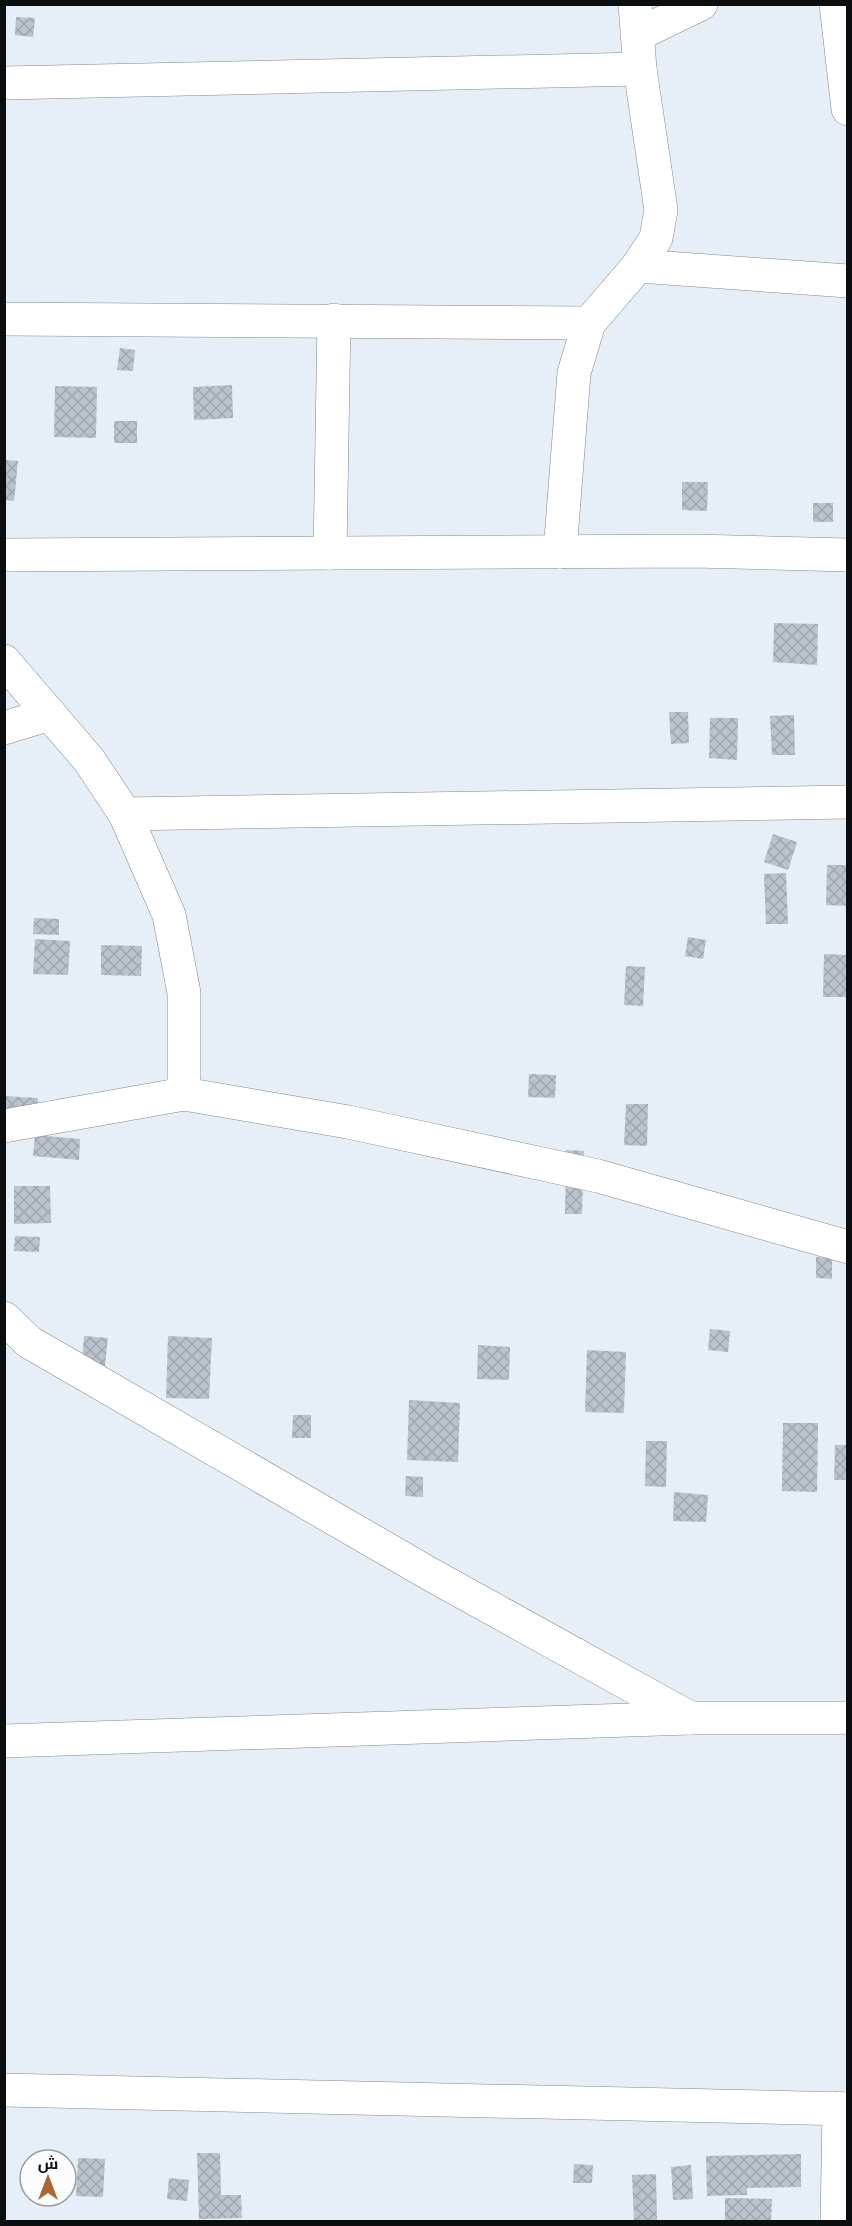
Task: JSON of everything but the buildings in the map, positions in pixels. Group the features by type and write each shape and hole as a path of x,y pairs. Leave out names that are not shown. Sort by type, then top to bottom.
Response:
{"street":[{"path":"560,552 574,373 590,323 638,266 656,238 661,210 640,69 636,20 701,4"},
{"path":"836,4 848,109"},
{"path":"4,83 640,69"},
{"path":"638,266 848,281"},
{"path":"4,319 590,323"},
{"path":"330,553 334,320"},
{"path":"4,555 560,552 738,552 848,555"},
{"path":"4,661 89,759 125,814 169,915 184,993 184,1094"},
{"path":"4,728 50,714"},
{"path":"125,814 848,802"},
{"path":"4,1126 184,1094 348,1122 597,1176 848,1247"},
{"path":"4,1318 29,1342 39,1348 428,1573 690,1718"},
{"path":"4,1741 690,1718 848,1718"},
{"path":"4,2090 843,2108 837,2222"}]}
